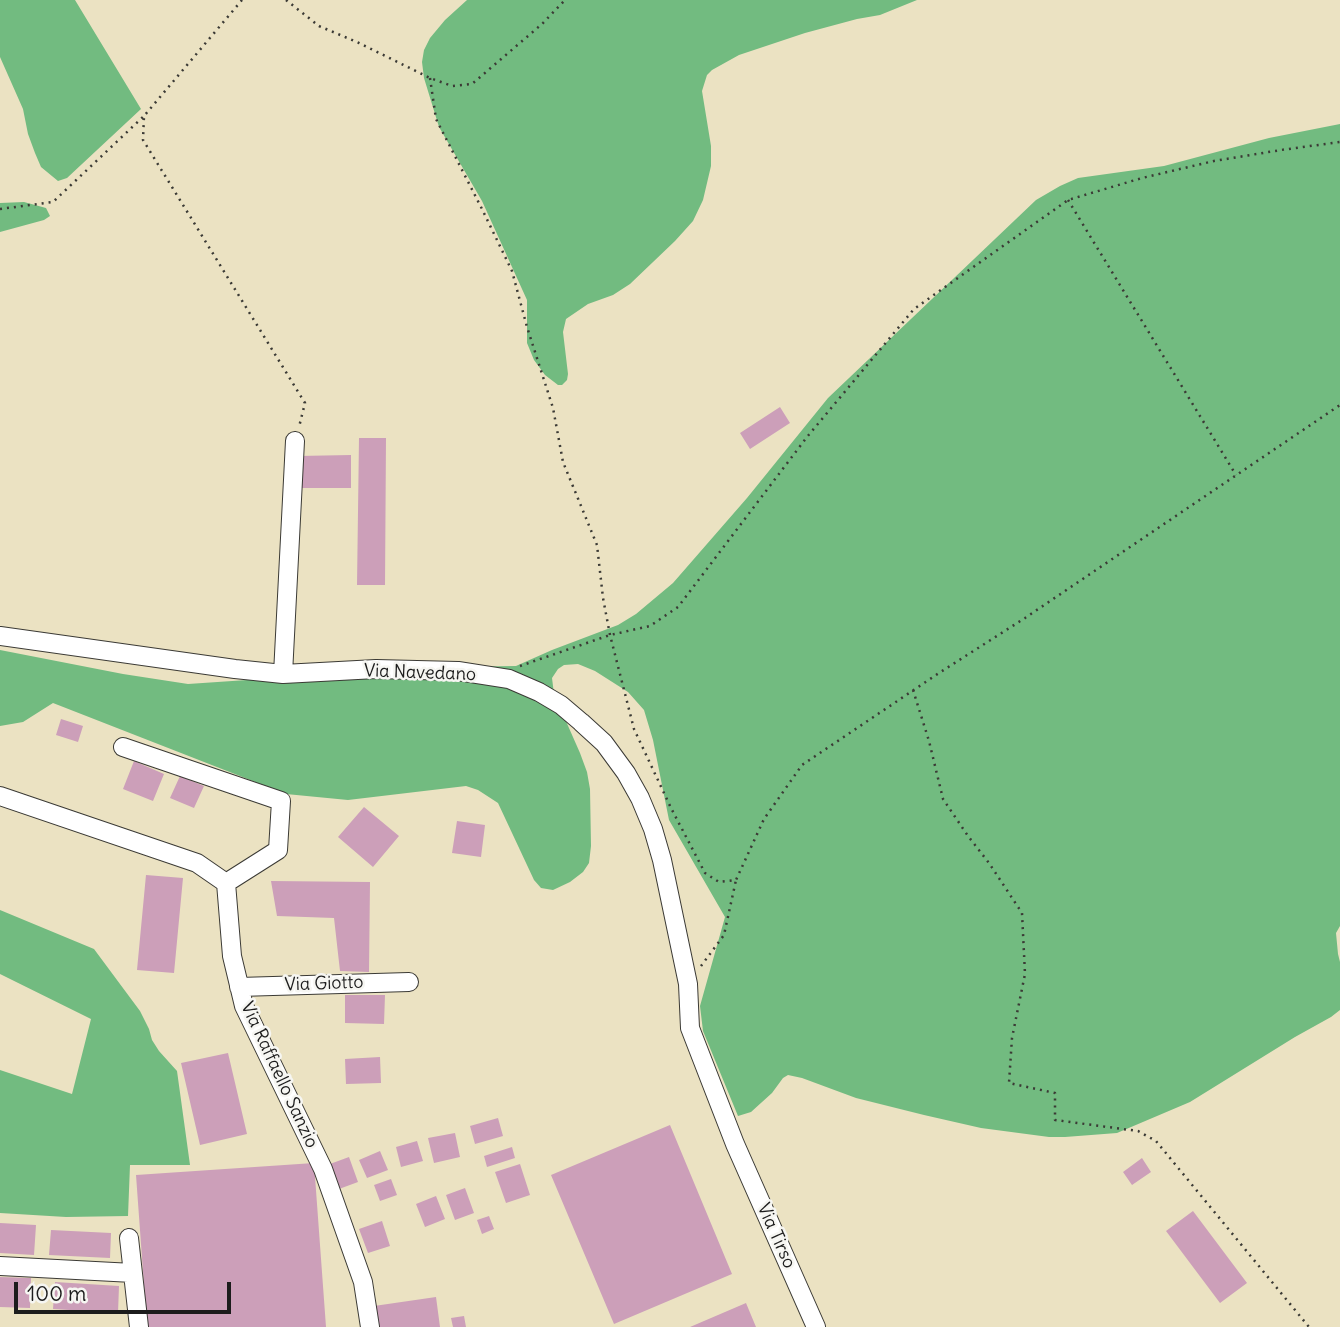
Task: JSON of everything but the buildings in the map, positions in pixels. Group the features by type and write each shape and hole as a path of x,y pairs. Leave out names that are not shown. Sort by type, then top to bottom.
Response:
{"street":[{"path":"283,674 295,441"},
{"name":"Via Navedano","path":"0,636 283,674 376,670 458,671 509,679 561,705 604,743 631,781 653,829 688,984 690,1028 735,1144"},
{"path":"0,796 197,863 226,883 278,850 281,801 123,747"},
{"name":"Via Raffaello Sanzio","path":"226,883 232,956 244,1006 323,1169 363,1282 370,1327"},
{"name":"Via Giotto","path":"239,987 409,982"},
{"name":"Via Tirso","path":"735,1144 816,1327"},
{"path":"129,1238 139,1327"},
{"path":"0,1266 133,1273"}],"path":[{"path":"0,209 53,202 144,116 242,0"},
{"path":"286,0 319,26 452,86 471,84 542,24 565,0"},
{"path":"430,78 436,119 512,271 553,408 563,462 597,545 610,635 634,729 705,873 719,882 737,880"},
{"path":"144,116 143,140 305,403 295,441"},
{"path":"509,679 519,666 610,635 650,626 678,607 807,437 914,309 1068,200 1142,178 1214,162 1340,142"},
{"path":"1068,200 1236,475"},
{"path":"688,984 724,935 737,880 764,819 802,765 1340,405"},
{"path":"914,690 943,799 1022,913 1025,974 1012,1038 1009,1083 1055,1093 1055,1120 1138,1131 1156,1141 1309,1327"}],"green space":[{"path":"0,0 75,0 141,109 67,178 58,181 41,167 35,153 23,109 0,57"},
{"path":"467,0 917,0 880,15 805,33 739,55 707,75 702,91 711,146 711,166 703,200 693,221 630,284 613,295 588,304 566,319 563,332 568,374 567,380 558,385 545,375 534,360 527,343 527,300 482,201 439,127 424,78 422,62 430,38"},
{"path":"1340,124 1340,926 1336,933 1340,962 1340,1010 1190,1102 1117,1133 1049,1137 981,1128 924,1115 856,1098 788,1075 751,1112 738,1116 703,1031 700,1006 725,917 669,820 653,740 644,710 628,692 595,671 578,664 564,665 552,678 554,694 587,772 591,846 589,863 583,872 553,890 541,888 534,880 498,803 466,786 348,800 286,794 53,703 23,722 0,726 0,650 188,684 381,668 516,666 618,625 636,614 673,583 747,498 828,398 1036,200 1078,178 1164,166 1269,138"},
{"path":"24,202 46,208 50,216 0,232 0,203"},
{"path":"0,910 94,949 140,1011 159,1051 177,1071 190,1165 130,1165 128,1216 66,1217 0,1213 0,1070 72,1094 91,1019 0,974"}]}
